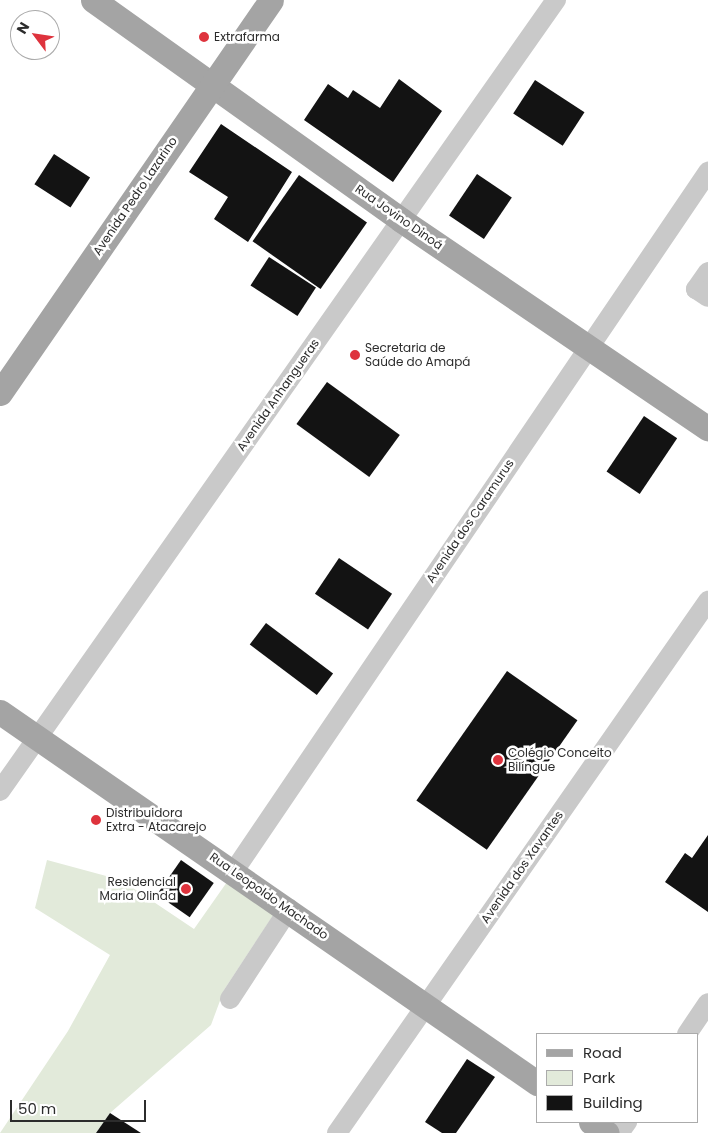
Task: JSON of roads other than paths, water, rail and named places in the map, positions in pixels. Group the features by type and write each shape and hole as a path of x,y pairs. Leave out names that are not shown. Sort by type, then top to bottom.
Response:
{"main road":[{"name":"Rua Jovino Dinoá","path":"93,0 401,220 588,345 708,429"},
{"name":"Avenida Pedro Lazarino","path":"0,393 271,0"},
{"name":"Rua Leopoldo Machado","path":"0,712 234,871 536,1082"},
{"path":"592,1123 607,1133"}],"street":[{"name":"Avenida Anhangueras","path":"0,791 556,0"},
{"name":"Avenida dos Caramurus","path":"234,871 588,345 708,172"},
{"path":"708,272 696,289 708,297"},
{"name":"Avenida dos Xavantes","path":"337,1133 708,601"},
{"path":"230,999 289,910"},
{"path":"688,1033 708,1003"}],"place":[{"name":"Extrafarma","path":"204,37"},
{"name":"Secretaria de Saúde do Amapá","path":"355,355"},
{"name":"Colégio Conceito Bilíngue","path":"498,760"},
{"name":"Distribuidora Extra - Atacarejo","path":"96,820"},
{"name":"Residencial Maria Olinda","path":"186,889"}]}
